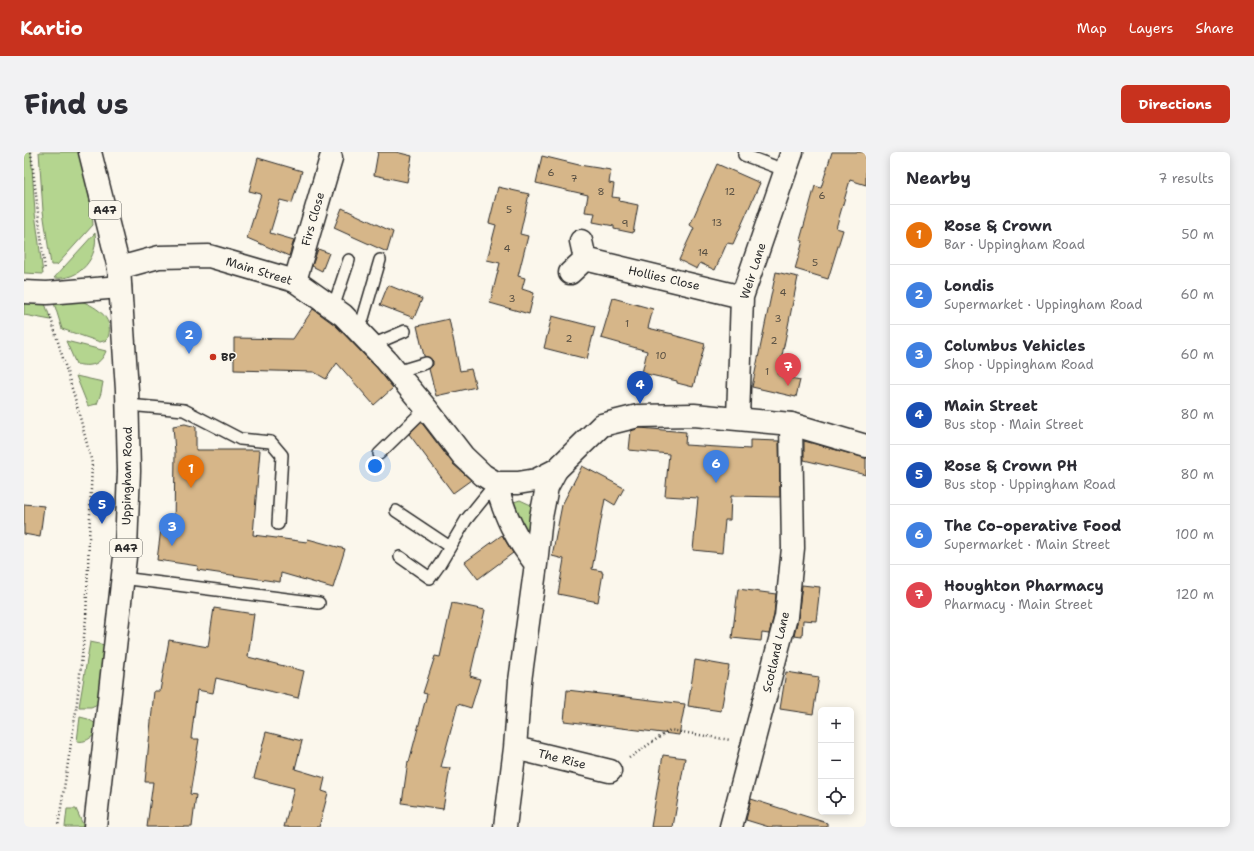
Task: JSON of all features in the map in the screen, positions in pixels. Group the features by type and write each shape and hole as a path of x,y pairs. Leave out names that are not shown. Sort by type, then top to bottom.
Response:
{"main road":[{"name":"Uppingham Road","path":"90,152 120,277 128,405 126,548 95,827"},
{"name":"Firs Close","path":"295,281 331,158"},
{"name":"Weir Lane","path":"738,418 742,297 790,161"},
{"name":"Main Street","path":"24,292 47,293 120,277 159,257 209,256 295,281 343,315 396,372 463,456 483,475 496,483"},
{"name":"Hollies Close","path":"579,258 742,297"},
{"path":"506,827 515,748 520,681 536,564 540,517 547,487 556,470 602,425 638,416 694,415 791,424 866,446"},
{"name":"Scotland Lane","path":"731,827 786,617 793,548 791,424"},
{"path":"536,564 515,535 506,515 496,483 518,483 536,480 556,470"},
{"name":"The Rise","path":"515,748 610,771"}],"lane":[{"path":"745,152 744,155 790,161"},
{"path":"333,308 349,260"},
{"path":"380,260 365,339 405,331"},
{"path":"396,372 426,363"},
{"path":"128,405 184,410 240,439 271,442 282,455 278,524"},
{"path":"379,454 426,408"},
{"path":"400,557 430,578 466,520 496,483"},
{"path":"396,511 450,547"},
{"path":"122,578 319,603"}],"path":[{"path":"31,152 47,304 53,329 76,402 92,463 86,618 76,711 58,827"},
{"path":"610,771 670,730 753,744"}],"green space":[{"path":"24,152 31,152 35,213 43,274 24,273"},
{"path":"39,152 78,152 91,206 93,225 57,265 51,265 43,211"},
{"path":"95,233 94,251 86,266 72,276 54,278"},
{"path":"24,301 44,301 51,320 24,315"},
{"path":"81,301 94,307 104,315 109,326 107,340 100,342 62,329 54,303"},
{"path":"66,341 106,351 101,360 94,364 76,364"},
{"path":"76,376 103,382 97,404 88,406"},
{"path":"520,500 531,505 535,518 530,532 523,531 513,510 514,502"},
{"path":"90,642 105,645 100,703 91,707 79,707"},
{"path":"80,717 88,719 96,724 96,733 85,741 77,741"},
{"path":"67,809 76,809 84,827 65,827"}],"building":[{"path":"378,152 396,152 412,156 407,182 374,175"},
{"path":"832,152 866,152 866,185 850,180 836,228 843,230 828,279 795,269 803,241 800,240 815,186 821,188"},
{"path":"542,156 579,165 611,170 609,183 614,184 612,197 620,198 619,201 638,205 633,233 614,229 614,226 593,222 595,213 585,212 588,195 536,183"},
{"path":"258,158 302,171 292,203 280,200 270,233 294,240 289,256 247,238 261,194 249,191"},
{"path":"717,164 760,183 733,244 727,243 715,270 700,263 697,269 679,260 694,228 690,225"},
{"path":"498,187 529,194 520,234 528,236 518,276 525,278 522,289 534,293 529,314 490,303 500,263 487,260 496,225 489,223"},
{"path":"342,208 393,232 387,252 334,228"},
{"path":"318,249 329,253 322,271 312,266"},
{"path":"776,272 798,277 778,375 800,380 796,397 752,387"},
{"path":"388,285 422,299 414,318 380,305"},
{"path":"613,298 653,309 648,328 705,344 693,387 677,383 677,381 642,373 647,351 601,338"},
{"path":"313,309 335,325 377,368 393,388 374,405 337,363 326,379 314,372 234,370 234,338 293,339"},
{"path":"552,316 595,327 587,359 544,348"},
{"path":"449,319 460,371 471,369 476,387 436,396 429,369 433,365 433,361 424,356 417,326"},
{"path":"421,422 453,464 471,480 453,493 409,434"},
{"path":"185,424 196,427 196,450 260,450 253,535 307,542 308,539 345,549 333,588 281,573 280,582 197,570 198,566 157,560 161,529 174,530 175,452 173,426"},
{"path":"640,428 686,432 685,445 750,449 750,440 779,441 780,497 731,496 730,520 725,520 722,553 693,550 698,498 665,496 669,454 629,450 631,431"},
{"path":"804,441 866,458 866,475 804,460"},
{"path":"582,466 624,488 615,505 605,499 592,569 602,571 603,573 598,602 558,594 564,559 552,556 562,505"},
{"path":"24,504 44,506 40,537 24,534"},
{"path":"502,535 513,553 478,579 465,562"},
{"path":"802,585 820,587 816,621 803,620 802,637 794,636"},
{"path":"738,589 776,594 774,615 769,634 762,633 761,641 732,638"},
{"path":"452,603 485,610 470,676 480,679 471,708 458,704 441,767 450,768 443,809 402,803 408,761 409,762 427,694 423,693 435,656 440,657"},
{"path":"214,608 254,614 248,657 304,671 298,698 216,678 213,693 197,690 191,739 199,739 190,794 196,795 192,827 147,827 153,782 145,782 154,691 160,691 169,640 208,647"},
{"path":"695,660 729,666 721,711 688,706"},
{"path":"786,672 819,677 813,714 780,709"},
{"path":"567,690 685,704 679,735 564,721"},
{"path":"266,732 302,741 295,769 325,778 322,791 328,793 319,827 284,827 294,788 254,778"},
{"path":"663,755 685,758 673,827 651,827"},
{"path":"751,799 827,823 827,827 769,827 746,820"}],"place":[{"name":"Londis","path":"189,354"},
{"name":"BP","path":"213,357"},
{"name":"Houghton Pharmacy","path":"788,386"},
{"name":"Main Street","path":"640,404"},
{"name":"The Co-operative Food","path":"716,483"},
{"name":"Rose & Crown","path":"191,488"},
{"name":"Rose & Crown PH","path":"102,524"},
{"name":"Columbus Vehicles","path":"172,546"}]}
